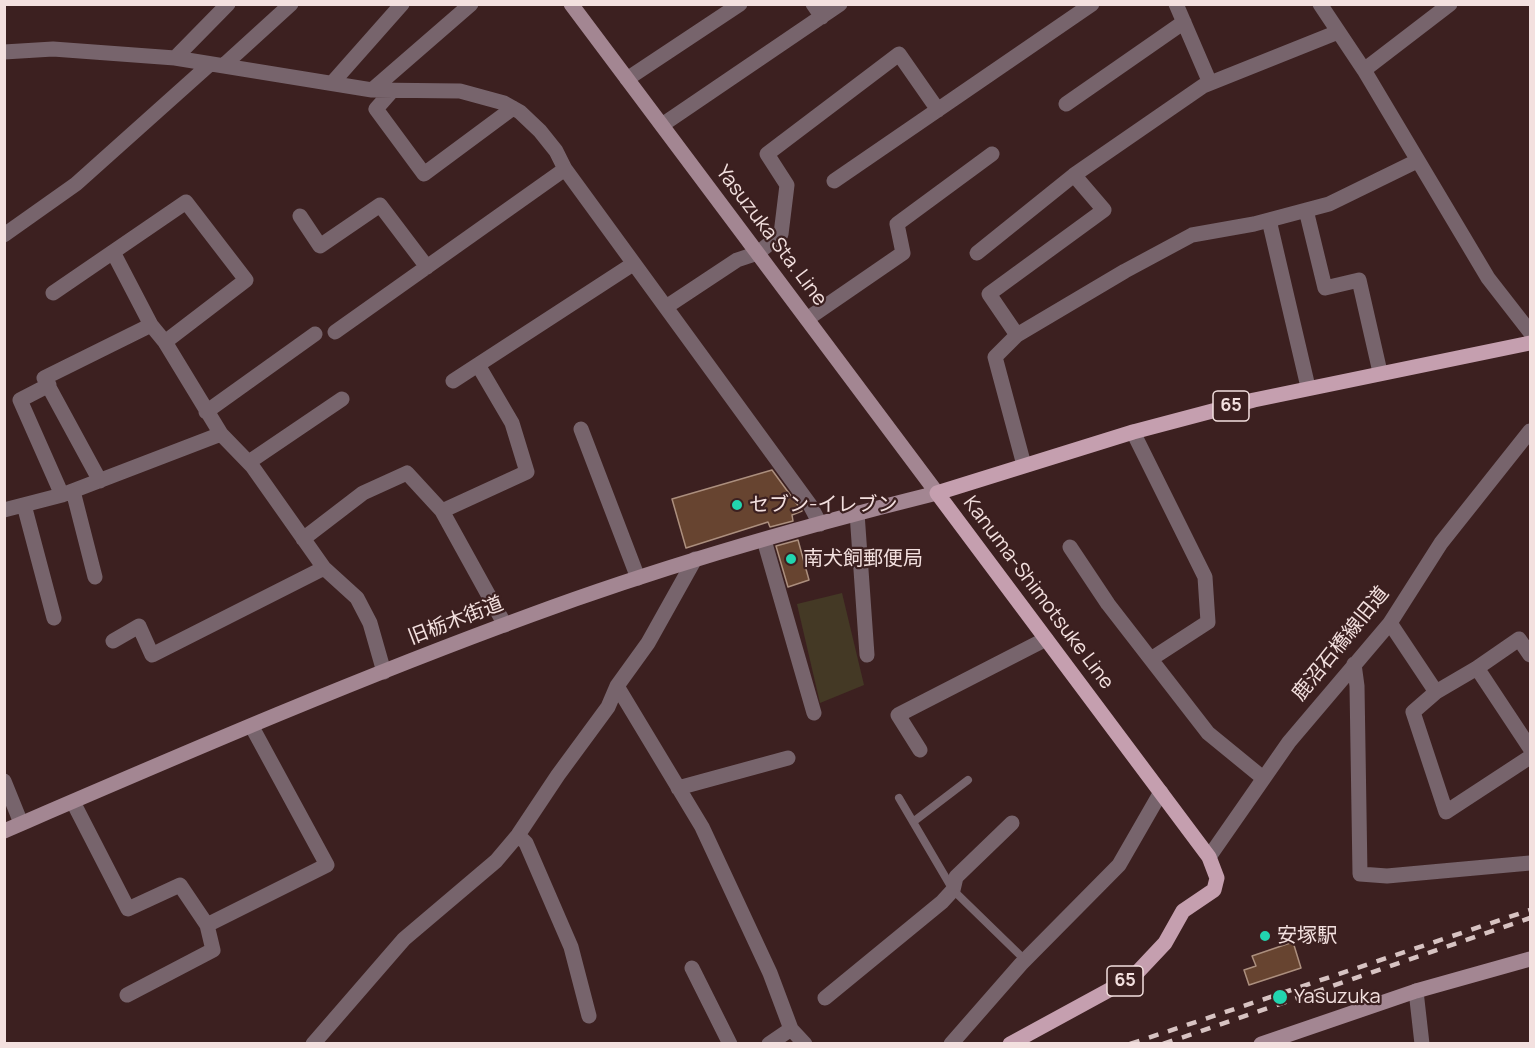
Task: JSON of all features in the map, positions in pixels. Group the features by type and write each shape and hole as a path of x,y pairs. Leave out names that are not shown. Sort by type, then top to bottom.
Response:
{"main road":[{"name":"Kanuma-Shimotsuke Line","path":"1010,1044 1132,977 1166,943 1183,911 1215,890 1217,878 1209,857 937,493 1133,432 1308,387 1530,343"}],"street":[{"path":"175,58 228,4"},
{"path":"4,235 76,184 291,4"},
{"path":"333,82 402,4"},
{"path":"372,90 471,4"},
{"name":"Yasuzuka Sta. Line","path":"572,4 937,493"},
{"path":"627,79 719,10 740,4"},
{"path":"662,125 817,11 840,4"},
{"path":"834,181 1092,4"},
{"path":"1176,4 1210,83"},
{"path":"1320,4 1365,70 1488,278 1530,332"},
{"path":"1365,70 1450,4"},
{"path":"1066,104 1184,22"},
{"path":"976,253 1074,175 1210,83 1338,32"},
{"path":"4,52 53,49 175,58 372,90 460,91 504,103 513,108 540,131 556,152 565,169 633,264 803,496 819,524"},
{"path":"666,307 737,260 758,253 782,234 788,185 767,154 898,54 938,110"},
{"path":"391,92 376,110 424,174 513,108"},
{"path":"807,319 903,253 897,224 992,154"},
{"path":"1024,465 995,357 1017,335 1192,236 1269,220 1329,204 1417,161"},
{"path":"335,332 565,169"},
{"path":"1017,335 989,294 1104,210 1074,175"},
{"path":"53,294 114,254 186,202 246,280 165,342"},
{"path":"300,216 320,246 380,205 427,267"},
{"path":"1306,210 1325,288 1359,280 1380,372"},
{"path":"1269,220 1308,387"},
{"path":"114,254 151,325 165,342 221,434 249,462 324,568 357,598 370,623 384,672"},
{"path":"453,381 633,264"},
{"path":"100,481 44,378 151,325"},
{"path":"206,412 315,334"},
{"path":"442,511 527,472 512,423 478,365"},
{"path":"49,385 20,400 68,493 95,577"},
{"path":"249,462 342,399"},
{"path":"582,429 638,578"},
{"name":"鹿沼石橋線旧道","path":"1209,857 1289,742 1390,623 1441,543 1530,431"},
{"path":"1133,432 1205,577 1209,622 1151,659"},
{"path":"4,510 68,493 221,434"},
{"path":"303,539 363,493 407,473 442,511 505,625"},
{"name":"旧栃木街道","path":"4,831 384,672 505,625 695,559 937,493"},
{"path":"24,505 54,618"},
{"path":"857,513 867,655"},
{"path":"764,540 814,713"},
{"path":"1070,547 1108,604 1208,733 1263,778"},
{"path":"313,1044 404,939 496,861 518,835 608,707 617,686 648,643 695,559"},
{"path":"113,641 139,626 152,655 324,568"},
{"path":"1390,623 1436,692"},
{"path":"921,750 898,715 1046,639"},
{"path":"1530,655 1519,639 1477,668 1436,692 1413,712 1446,812 1530,757"},
{"path":"1354,664 1357,686 1360,874 1387,876 1530,863"},
{"path":"1477,668 1530,748"},
{"path":"617,686 702,827 770,973 791,1029 804,1044"},
{"path":"207,925 327,865 252,727"},
{"path":"678,788 788,758"},
{"path":"4,782 21,823"},
{"path":"951,1044 1024,960 1119,865 1161,792"},
{"path":"73,802 128,909 180,885 207,925 213,950 127,995"},
{"path":"825,998 953,890 956,877 1012,823"},
{"path":"518,835 526,843 571,947 589,1016"},
{"path":"1261,1044 1416,991 1530,959"},
{"path":"692,968 730,1044"},
{"path":"1416,991 1422,1044"},
{"path":"769,1044 791,1029"}],"lane":[{"path":"913,822 968,780"},
{"path":"899,798 953,890 1024,960"}],"shaded area":[{"path":"842,593 864,685 820,703 797,604"}],"building":[{"name":"セブン-イレブン","path":"772,470 802,511 792,515 793,521 770,527 768,522 686,548 672,499"},
{"name":"南犬飼郵便局","path":"798,540 809,580 788,587 776,546"},
{"path":"1293,942 1301,968 1249,985 1244,970 1256,966 1252,956"}],"railway":[{"path":"1130,1044 1530,910"},
{"path":"1163,1044 1530,918"}],"place":[{"name":"セブン-イレブン","path":"737,505"},
{"name":"南犬飼郵便局","path":"791,559"},
{"name":"安塚駅","path":"1265,936"},
{"name":"Yasuzuka","path":"1280,997"}]}
